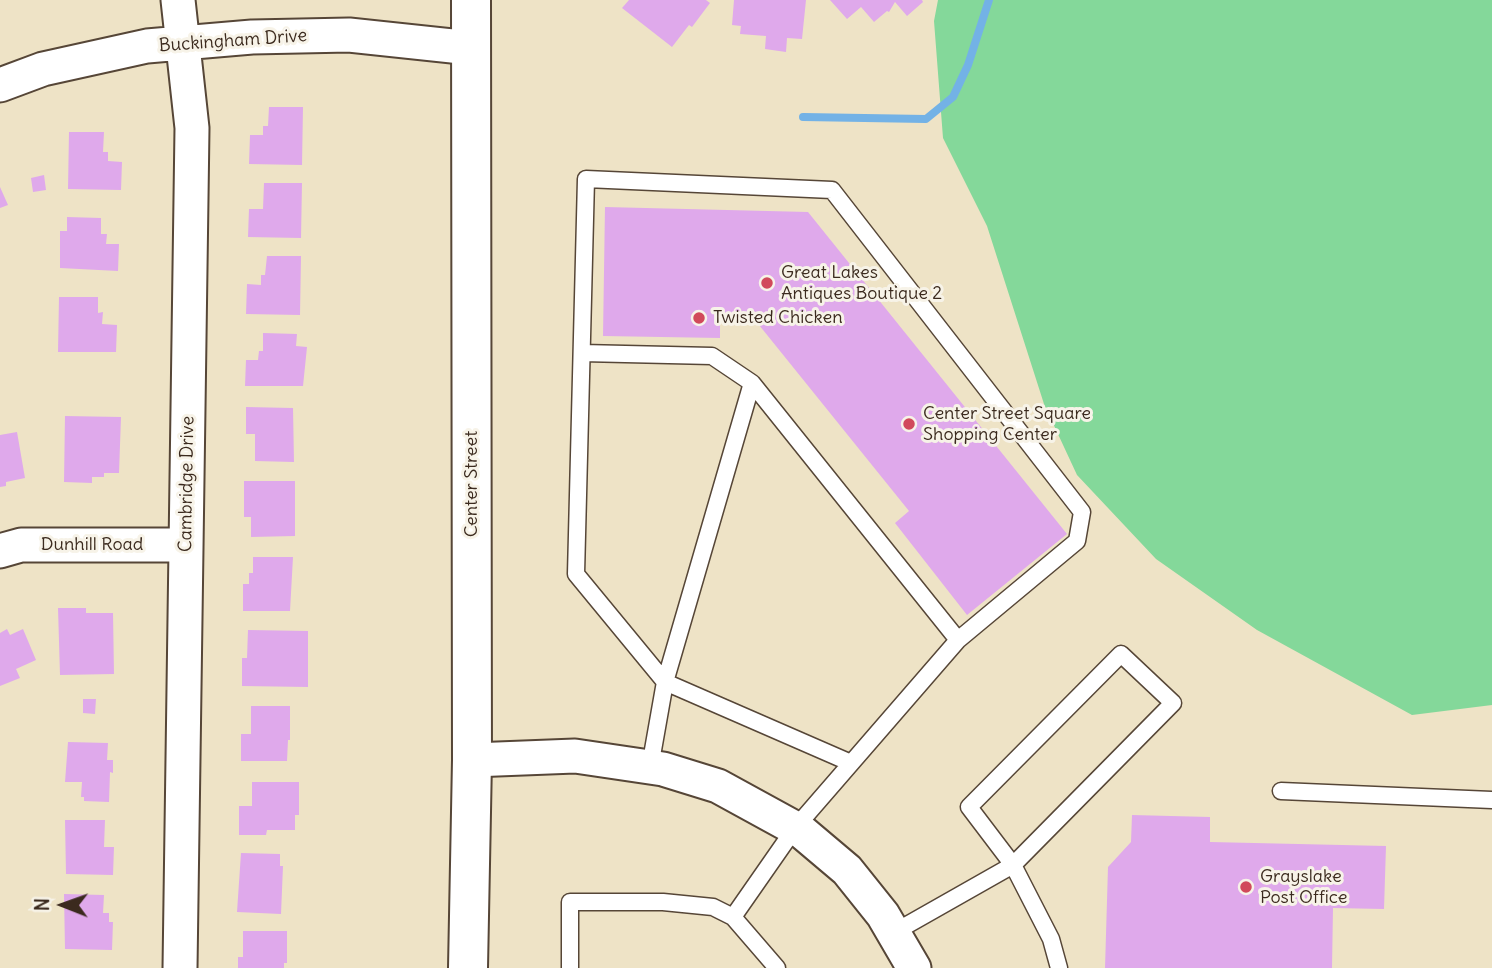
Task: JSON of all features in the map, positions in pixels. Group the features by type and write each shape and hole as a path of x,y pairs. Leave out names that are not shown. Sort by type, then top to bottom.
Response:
{"street":[{"name":"Cambridge Drive","path":"178,0 192,128 180,968"},
{"name":"Center Street","path":"468,968 472,760 471,0"},
{"name":"Buckingham Drive","path":"0,85 43,69 147,46 252,37 349,35 471,48"},
{"name":"Dunhill Road","path":"0,551 21,545 186,545"},
{"path":"472,760 575,756 663,769 718,786 794,828 846,870 883,915 914,968"}],"lane":[{"path":"733,917 794,828 851,763 958,640 1077,541 1082,512 832,190 586,179 576,574 665,682 851,763"},
{"path":"582,353 712,356 752,383 958,640"},
{"path":"650,767 665,682 752,383"},
{"path":"893,933 1013,865 1173,703 1121,654 969,807 1013,865 1051,939 1059,968"},
{"path":"1281,791 1492,800"},
{"path":"570,968 570,902 663,902 713,907 733,917 777,968"}],"green space":[{"path":"938,0 1492,0 1492,705 1412,715 1257,630 1156,559 1077,475 1044,404 987,226 943,138 934,21"}],"building":[{"path":"629,0 706,0 710,3 672,47 622,8"},
{"path":"734,0 806,0 802,39 787,38 786,52 765,49 766,36 740,34 741,26 732,25"},
{"path":"830,0 923,2 907,16 895,2 889,12 874,22 861,7 847,19"},
{"path":"269,107 303,107 302,165 249,164 250,135 263,135 263,126 268,126"},
{"path":"69,132 104,132 103,152 108,152 108,161 122,162 121,190 68,189"},
{"path":"44,175 46,190 33,192 31,178"},
{"path":"264,183 302,183 301,238 248,237 249,209 263,209"},
{"path":"0,187 8,205 0,208"},
{"name":"Center Street Square Shopping Center","path":"605,207 808,212 1067,534 967,615 895,523 909,511 755,320 720,319 720,338 603,336"},
{"path":"67,217 101,218 101,234 107,234 106,244 119,244 118,271 60,268 60,231 67,231"},
{"path":"267,256 301,256 300,315 246,314 247,284 261,285"},
{"path":"59,297 98,297 98,313 103,312 102,324 117,325 116,352 58,352"},
{"path":"263,333 297,334 296,346 307,347 303,386 245,386 246,360 258,360 259,351 263,351"},
{"path":"246,407 293,408 294,462 255,461 255,434 246,434"},
{"path":"65,416 121,417 119,473 104,473 104,477 92,477 92,483 64,482"},
{"path":"17,432 25,478 6,482 6,486 0,487 0,435"},
{"path":"244,481 295,481 295,536 251,537 251,517 244,517"},
{"path":"253,557 293,557 290,611 243,611 243,584 249,584 249,573 253,573"},
{"path":"58,608 86,608 86,613 113,613 114,674 60,675"},
{"path":"7,629 10,635 23,629 36,660 16,669 20,678 0,686 0,633"},
{"path":"248,630 308,631 308,687 242,686 242,658 247,658"},
{"path":"83,699 96,699 95,714 83,713"},
{"path":"251,706 290,706 287,761 241,761 241,734 251,734"},
{"path":"68,742 108,743 107,760 113,760 109,802 84,801 84,797 81,797 82,782 65,782"},
{"path":"252,782 299,782 299,815 295,815 295,830 267,830 266,835 239,835 239,806 252,806"},
{"name":"Grayslake Post Office","path":"1132,815 1210,817 1210,842 1386,846 1384,909 1333,908 1332,968 1105,968 1108,867 1131,842"},
{"path":"65,820 105,820 104,847 114,847 113,875 66,874"},
{"path":"241,853 280,854 280,866 283,866 281,914 237,912"},
{"path":"64,894 104,895 103,913 109,913 109,922 113,922 112,950 65,949"},
{"path":"243,931 287,931 287,963 284,963 284,968 238,968 238,957 243,957"}],"waterway":[{"path":"803,117 926,119 953,97 968,65 989,0"}],"place":[{"name":"Great Lakes Antiques Boutique 2","path":"767,283"},
{"name":"Twisted Chicken","path":"699,318"},
{"name":"Center Street Square Shopping Center","path":"909,424"},
{"name":"Grayslake Post Office","path":"1246,887"}]}
